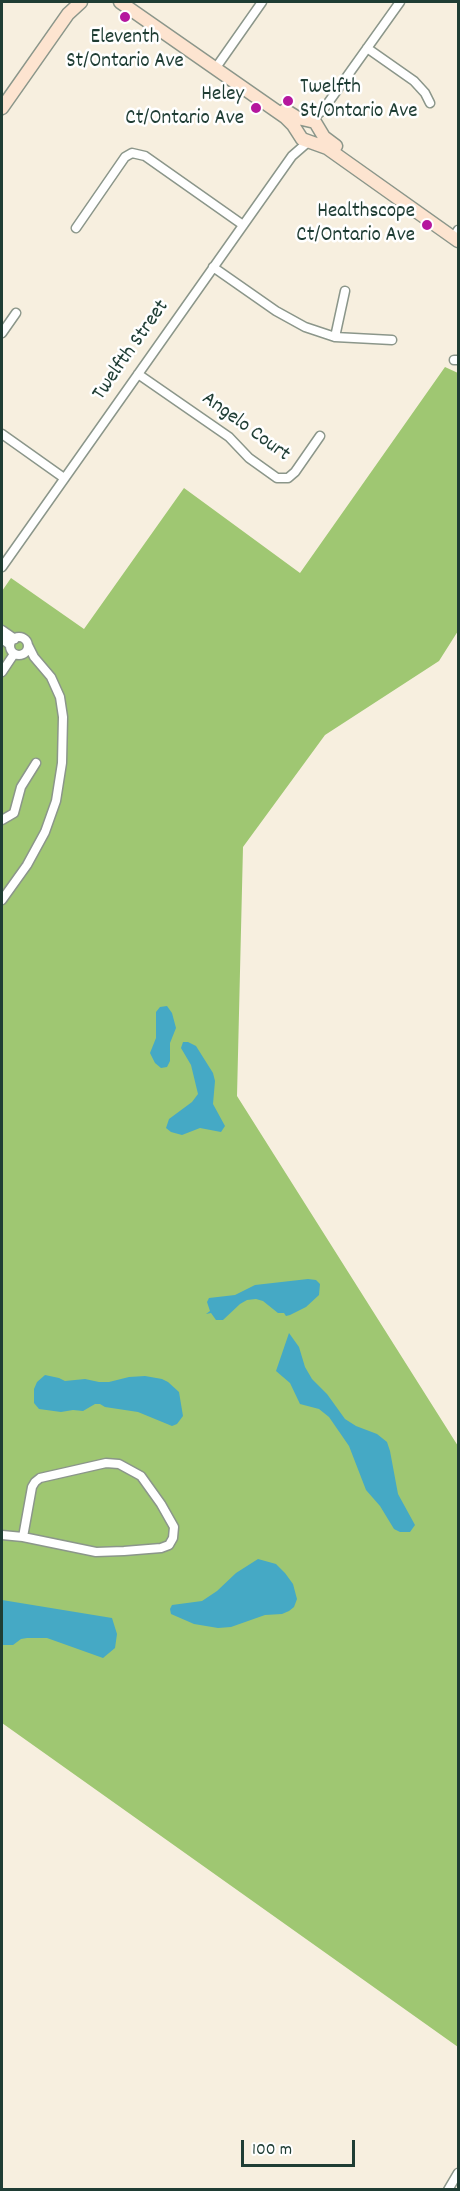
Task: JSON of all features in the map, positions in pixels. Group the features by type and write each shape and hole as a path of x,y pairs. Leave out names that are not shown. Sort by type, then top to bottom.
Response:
{"street":[{"path":"2,108 74,2"},
{"path":"68,14 81,2"},
{"path":"120,2 294,116 340,156 457,234"},
{"path":"132,2 217,66"},
{"path":"217,66 262,2"},
{"name":"Twelfth Street","path":"2,567 400,2"},
{"path":"368,48 420,87 430,103"},
{"path":"76,228 125,157 132,153 145,156 243,225"},
{"path":"213,267 289,319 335,337 392,340"},
{"path":"335,337 345,291"},
{"path":"2,333 16,314"},
{"name":"Angelo Court","path":"138,374 229,437 249,458 277,478 288,478 295,472 321,436"},
{"path":"2,434 64,478"},
{"path":"2,630 15,648 27,651 28,645"},
{"path":"2,672 23,638 34,657 51,677 60,698 63,717 61,770 56,801 42,838 27,865 2,900"},
{"path":"2,639 34,657"},
{"path":"2,820 14,813 24,781 36,763"},
{"path":"2,1535 96,1552 124,1551 161,1548 169,1545 173,1538 174,1527 141,1476 119,1464 106,1463 40,1478 35,1482 32,1487 23,1537"},
{"path":"448,2190 459,2173"}],"green space":[{"path":"445,367 458,373 458,631 439,661 325,735 243,847 237,1096 458,1446 458,2047 2,1723 2,591 11,578 84,629 184,488 300,573"}],"water":[{"path":"167,1006 172,1013 176,1028 170,1043 170,1061 167,1067 161,1068 155,1063 150,1053 156,1038 156,1012 160,1007"},
{"path":"183,1042 196,1046 213,1073 215,1081 213,1104 225,1126 221,1132 200,1128 182,1135 166,1128 169,1119 192,1102 198,1094 191,1065 181,1048"},
{"path":"316,1280 320,1284 319,1295 306,1307 290,1315 278,1313 263,1301 256,1299 240,1304 223,1320 216,1320 211,1313 206,1314 210,1311 207,1302 209,1298 235,1295 255,1285"},
{"path":"289,1333 299,1347 305,1367 312,1379 327,1394 345,1419 377,1434 387,1442 398,1494 415,1525 410,1532 400,1532 394,1529 380,1506 366,1490 349,1446 329,1417 319,1409 300,1404 290,1383 276,1371"},
{"path":"45,1375 65,1381 85,1379 109,1382 145,1376 162,1379 179,1392 183,1416 177,1424 172,1426 138,1412 105,1407 100,1404 95,1404 83,1411 61,1412 39,1409 34,1403 34,1389 37,1382"},
{"path":"258,1559 276,1564 293,1584 297,1599 294,1607 289,1611 282,1614 265,1615 231,1627 218,1628 194,1624 171,1614 172,1605 202,1601 217,1591 236,1573"},
{"path":"2,1600 112,1618 117,1634 115,1648 103,1658 47,1638 27,1638 13,1645 2,1645"}],"place":[{"name":"Eleventh St/Ontario Ave","path":"125,17"},
{"name":"Twelfth St/Ontario Ave","path":"288,101"},
{"name":"Heley Ct/Ontario Ave","path":"256,108"},
{"name":"Healthscope Ct/Ontario Ave","path":"427,225"}]}
